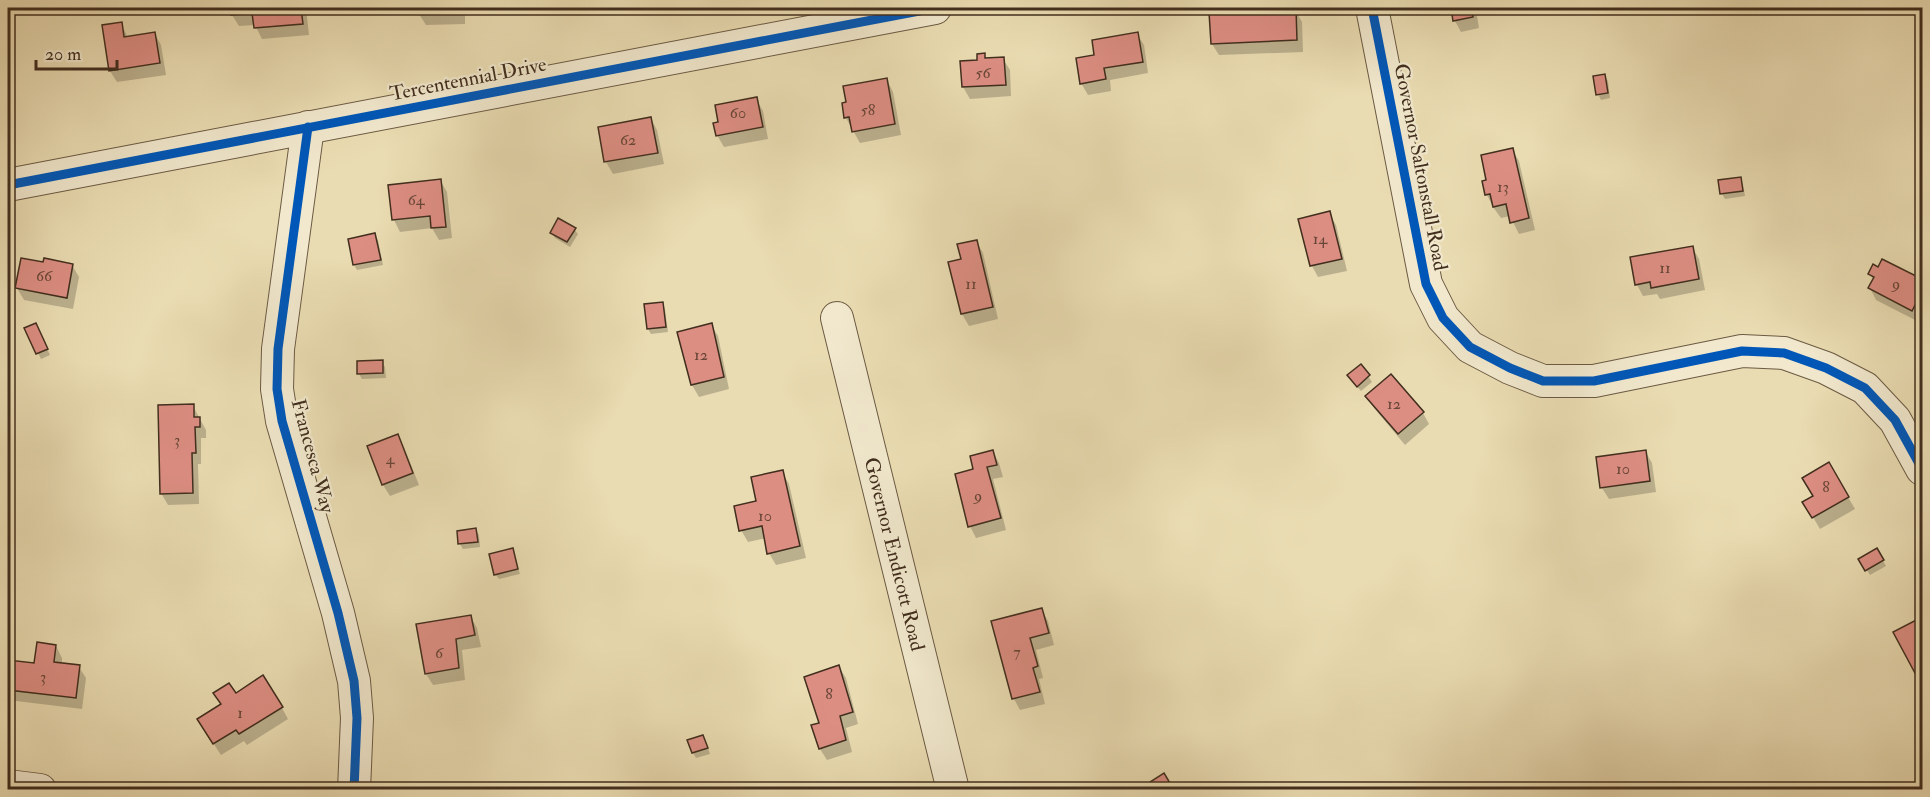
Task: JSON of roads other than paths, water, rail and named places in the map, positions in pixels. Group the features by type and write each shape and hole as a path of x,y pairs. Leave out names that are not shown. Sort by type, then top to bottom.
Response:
{"street":[{"name":"Tercentennial Drive","path":"8,185 935,8"},
{"name":"Governor Saltonstall Road","path":"1372,8 1426,284 1443,318 1470,347 1510,368 1543,381 1594,381 1742,351 1784,353 1826,368 1865,388 1895,420 1923,469"},
{"name":"Francesca Way","path":"308,128 282,308 278,349 278,389 282,420 338,613 354,681 357,718 354,789"},
{"name":"Governor Endicott Road","path":"837,318 953,789"},
{"path":"8,786 40,789"}]}
